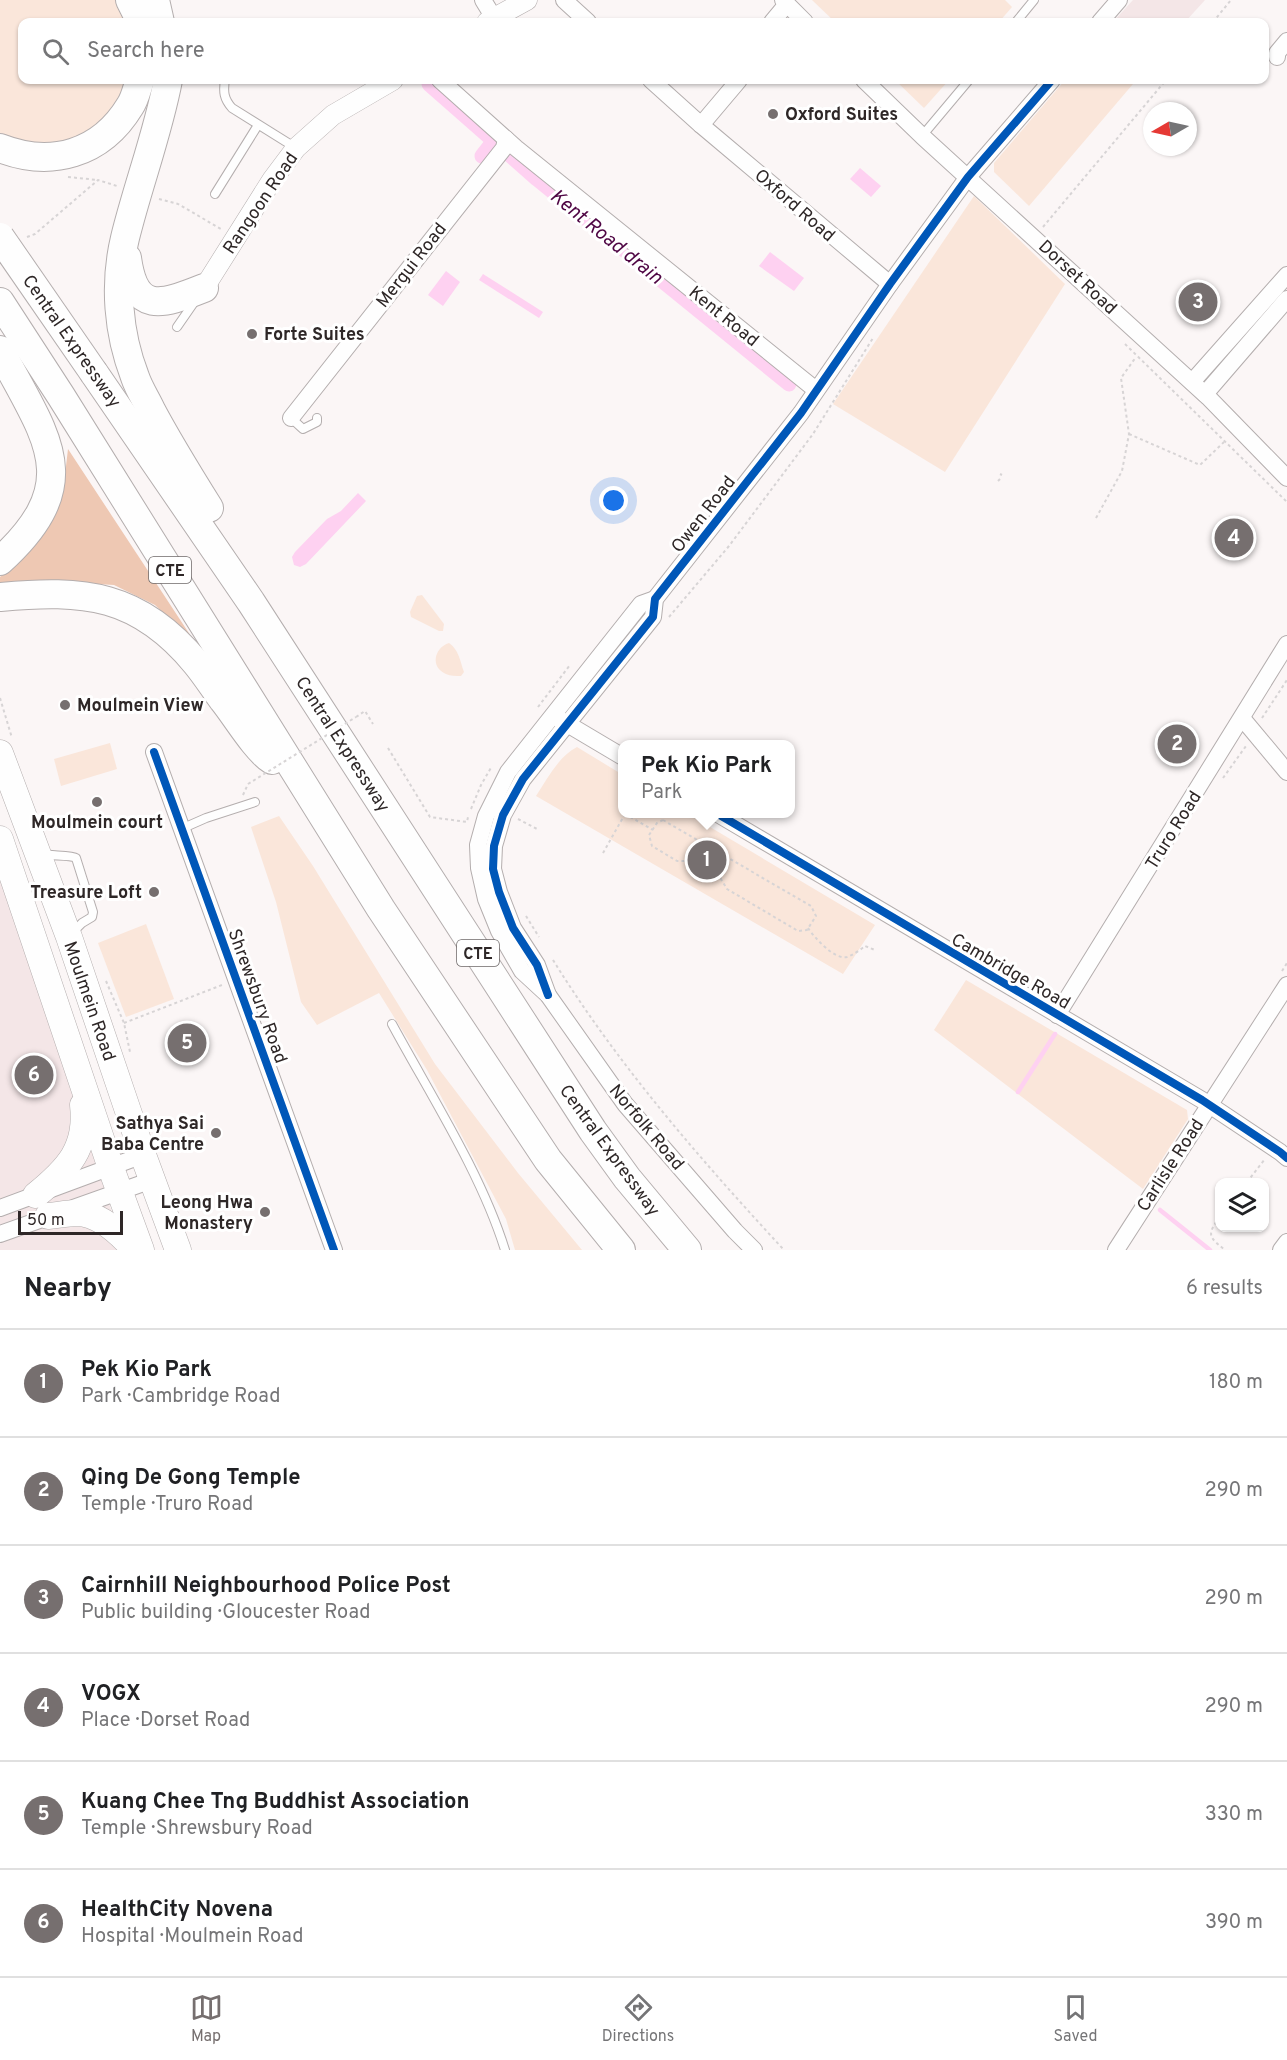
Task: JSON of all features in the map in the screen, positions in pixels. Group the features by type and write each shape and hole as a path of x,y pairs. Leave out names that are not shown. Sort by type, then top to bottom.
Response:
{"highway":[{"path":"0,148 15,154 45,158 66,155 88,147 111,131 131,105 139,84"},
{"path":"167,84 162,110 124,241 118,288 123,335 135,378 187,474 312,678 316,702"},
{"name":"Central Expressway","path":"0,237 251,602 593,1131 627,1178 687,1250"},
{"path":"124,241 130,278 138,294 153,301 170,301 204,288"},
{"name":"Central Expressway","path":"0,302 381,909 548,1160 621,1250"},
{"path":"0,350 47,440 52,479 38,519 16,546 0,561"},
{"path":"0,536 22,531 38,519"},
{"path":"0,597 40,593 76,594 114,602 146,616 168,634 196,663 268,758 297,775"},
{"path":"0,613 40,593"}],"main road":[{"name":"Moulmein Road","path":"0,753 69,937 143,1155 178,1250"},
{"name":"Moulmein Road","path":"0,839 7,882 78,1070 141,1250"},
{"path":"78,1070 84,1118 81,1144 57,1178 42,1205 98,1219 114,1229 135,1250"}],"street":[{"path":"483,0 489,18"},
{"path":"494,18 527,0"},
{"path":"564,0 584,18"},
{"path":"1103,18 1119,0"},
{"path":"1277,57 1287,41"},
{"name":"Rangoon Road","path":"204,288 272,180 296,148 333,115 386,84"},
{"name":"Kent Road","path":"444,84 505,144 816,390"},
{"name":"Oxford Road","path":"655,84 697,122 890,284"},
{"path":"697,122 721,84"},
{"path":"697,122 735,84"},
{"name":"Dorset Road","path":"868,84 1205,394 1287,478"},
{"name":"Owen Road","path":"548,995 522,971 499,931 486,899 478,868 478,845 486,816 508,772 560,720 641,604 656,599 816,390 968,177 1049,84"},
{"name":"Mergui Road","path":"291,418 505,144"},
{"path":"1192,382 1287,275"},
{"path":"1205,394 1287,298"},
{"name":"Truro Road","path":"1057,1015 1287,644"},
{"path":"1242,718 1287,772"},
{"path":"560,720 618,754"},
{"name":"Shrewsbury Road","path":"154,752 334,1250"},
{"name":"Cambridge Road","path":"726,818 1209,1104 1287,1158"},
{"name":"Carlisle Road","path":"1116,1250 1286,989"},
{"name":"Norfolk Road","path":"548,995 625,1104 754,1250"},
{"path":"0,1234 42,1205 115,1180 143,1155"},
{"path":"0,1208 42,1205 115,1180 152,1180"},
{"path":"1281,1250 1287,1242"}],"lane":[{"path":"1019,18 1034,0"},
{"path":"224,84 225,100 237,112 296,148"},
{"path":"922,136 966,84"},
{"path":"215,194 258,124"},
{"name":"Rangoon Road","path":"177,327 204,288"},
{"path":"291,418 303,429 317,422 317,418"},
{"path":"181,829 255,802"},
{"path":"36,853 58,857 72,855 76,858 93,912 92,917 82,923 69,937"},
{"path":"392,1024 496,1219 506,1250"}],"path":[{"path":"1216,18 1231,0"},
{"path":"1042,230 1163,84"},
{"path":"35,234 98,180 118,186"},
{"path":"159,199 178,204 237,238"},
{"path":"1132,351 1287,502"},
{"path":"1096,518 1122,471 1130,434 1121,378 1137,356"},
{"path":"1130,434 1200,465 1224,442"},
{"path":"534,712 570,665"},
{"path":"248,784 365,711 373,724"},
{"path":"388,748 430,818 467,822 481,785 498,760"},
{"path":"516,818 539,831"},
{"path":"603,853 623,818"},
{"path":"632,818 653,830"},
{"path":"659,821 667,821 812,906 816,916 807,930 798,931 727,889 712,864 706,861 692,861 677,861 652,846 649,838 659,821"},
{"path":"692,861 702,875 719,877"},
{"path":"522,911 541,941"},
{"path":"808,928 820,943 842,957 848,957 865,946 875,950"},
{"path":"547,951 572,991 640,1084 716,1176 784,1250"},
{"path":"124,1023 235,980"},
{"path":"1250,1178 1268,1155"},
{"path":"1215,1223 1210,1235 1225,1250"}],"shaded area":[{"path":"0,0 121,0 128,18 18,18 18,84 128,84 113,107 89,130 62,141 32,142 0,133"},
{"path":"812,0 1005,0 1012,7 1002,18 831,18"},
{"path":"1133,0 1205,0 1189,18 1117,18"},
{"path":"899,84 945,84 924,108"},
{"path":"1062,84 1133,84 1029,206 994,172 994,163"},
{"path":"860,168 881,186 871,197 850,179"},
{"path":"974,196 1065,284 945,472 833,404"},
{"path":"770,252 804,278 794,291 759,266"},
{"path":"446,271 460,282 443,306 428,295"},
{"path":"483,274 543,312 539,318 479,280"},
{"path":"68,449 198,647 155,605 114,585 48,581 0,585 0,577 9,569 64,483"},
{"path":"358,493 366,501 306,564 300,567 294,565 292,557 295,552 327,519 341,511"},
{"path":"422,595 444,624 443,631 411,617 410,612 417,596"},
{"path":"449,643 459,656 464,672 461,676 446,674 441,671 436,662 437,653"},
{"path":"110,743 117,769 61,786 54,759"},
{"path":"577,747 618,772 618,818 695,818 875,925 843,974 536,796 559,762"},
{"path":"279,816 313,866 435,1064 518,1173 582,1250 515,1250 506,1219 427,1070 379,993 317,1025 301,1002 276,902 251,827"},
{"path":"0,874 11,900 124,1250 0,1250"},
{"path":"146,924 174,999 126,1017 98,943"},
{"path":"966,980 1187,1110 1188,1119 1143,1189 934,1030"}],"waterway":[{"name":"Kent Road drain","path":"429,84 537,179 789,384"},
{"path":"482,156 493,142"},
{"path":"1018,1092 1055,1034"},
{"path":"1160,1210 1210,1250"}],"cycle path":[{"path":"548,995 537,965 513,928 493,869 494,846 503,815 523,779 653,617 655,599 801,413 890,284 968,177 1049,84"},
{"path":"154,752 334,1250"},
{"path":"725,818 1202,1100 1287,1158"}],"place":[{"name":"Oxford Suites","path":"773,114"},
{"name":"Cairnhill Neighbourhood Police Post","path":"1198,302"},
{"name":"Forte Suites","path":"252,334"},
{"name":"VOGX","path":"1234,538"},
{"name":"Moulmein View","path":"65,705"},
{"name":"Qing De Gong Temple","path":"1177,744"},
{"name":"Moulmein court","path":"97,802"},
{"name":"Pek Kio Park","path":"707,860"},
{"name":"Treasure Loft","path":"154,892"},
{"name":"Kuang Chee Tng Buddhist Association","path":"187,1043"},
{"name":"HealthCity Novena","path":"34,1075"},
{"name":"Sathya Sai Baba Centre","path":"216,1133"},
{"name":"Leong Hwa Monastery","path":"265,1212"}]}
